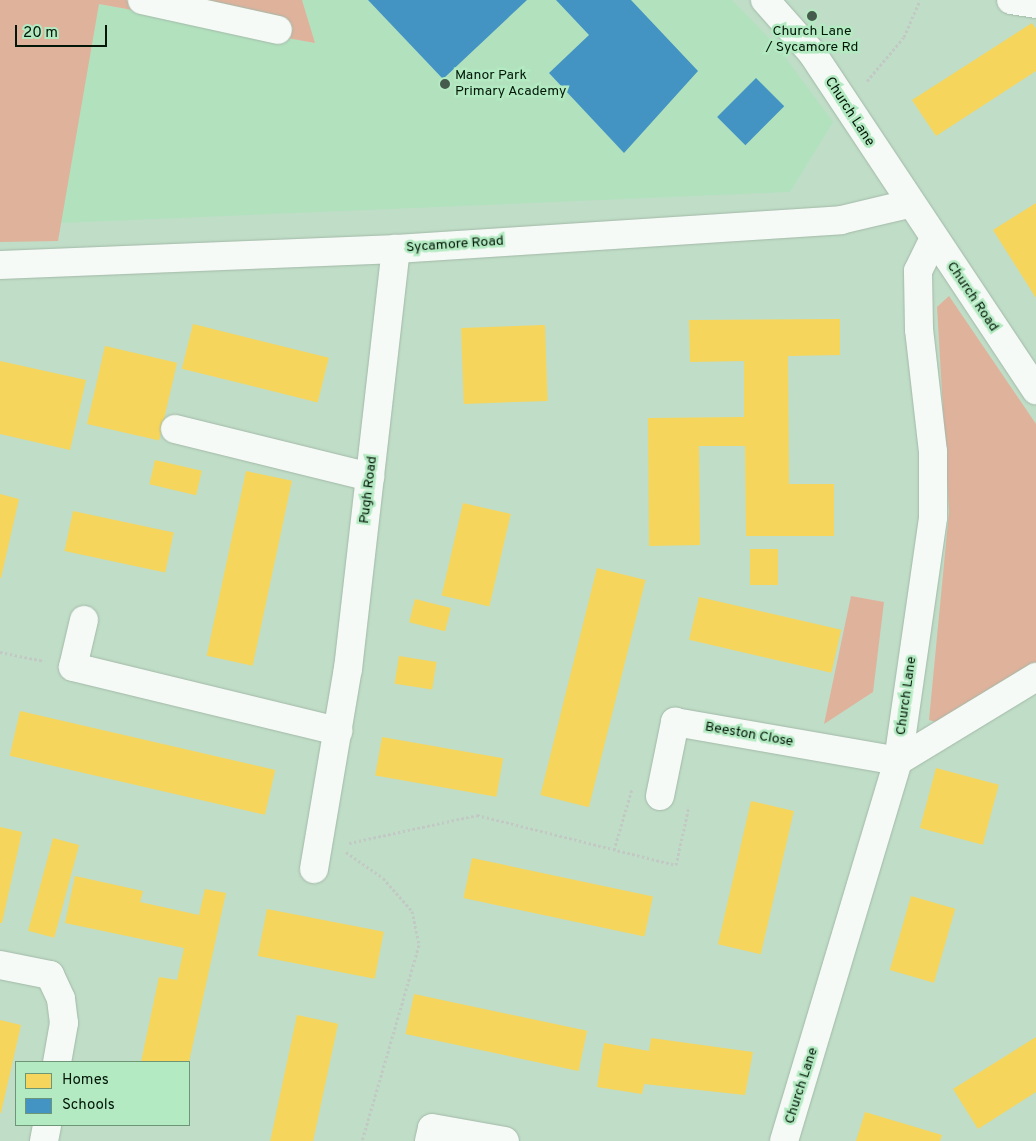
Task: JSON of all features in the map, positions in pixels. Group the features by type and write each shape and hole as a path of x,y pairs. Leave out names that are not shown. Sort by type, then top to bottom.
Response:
{"street":[{"path":"142,0 278,30"},
{"name":"Church Lane","path":"765,0 812,53 908,204"},
{"path":"1011,0 1036,4"},
{"name":"Church Road","path":"908,204 1036,390"},
{"name":"Sycamore Road","path":"0,265 396,249 841,220 908,204"},
{"name":"Church Lane","path":"784,1141 898,761 933,517 933,452 919,330 918,271 933,240"},
{"name":"Pugh Road","path":"314,869 338,730 396,249"},
{"path":"175,430 370,477"},
{"path":"84,620 73,667 338,730"},
{"path":"898,761 1036,677"},
{"name":"Beeston Close","path":"660,796 675,722 898,761"},
{"path":"0,965 50,975 61,998 64,1023 57,1061"},
{"path":"44,1141 47,1126"},
{"path":"429,1141 432,1128 505,1141"}],"path":[{"path":"846,107 904,36 920,0"},
{"path":"0,652 73,667"},
{"path":"362,1141 419,945 412,911 383,878 338,846 477,815 614,850 676,865 690,805 629,788 614,850"}],"shaded area":[{"path":"0,0 302,0 315,43 99,4 58,241 0,242"},
{"name":"Manor Park Primary Academy","path":"302,0 732,0 777,46 833,122 790,192 60,223 99,4 315,43"},
{"path":"949,296 1036,424 1036,663 943,724 929,720 949,512 937,307"},
{"path":"851,596 884,602 873,692 824,724"}],"building: Homes":[{"path":"1032,23 1036,29 1036,71 936,136 912,100"},
{"path":"1036,203 1036,298 993,230"},
{"path":"840,319 840,355 788,356 789,484 834,484 834,536 746,536 745,446 699,446 700,545 649,546 648,418 744,417 744,361 690,362 689,320"},
{"path":"193,324 329,358 318,403 182,369"},
{"path":"545,325 548,401 464,404 461,328"},
{"path":"105,346 177,363 159,441 87,424"},
{"path":"0,361 86,380 70,450 0,434"},
{"path":"155,460 202,471 196,495 149,484"},
{"path":"246,471 292,481 253,666 207,656"},
{"path":"0,494 19,499 1,578 0,578"},
{"path":"463,503 511,514 489,607 442,596"},
{"path":"73,511 174,532 165,573 64,551"},
{"path":"750,549 778,549 778,585 750,585"},
{"path":"597,568 646,580 589,807 540,795"},
{"path":"699,597 841,630 831,673 689,640"},
{"path":"415,599 451,608 445,631 409,622"},
{"path":"399,656 437,662 432,690 395,684"},
{"path":"20,711 275,770 265,815 10,756"},
{"path":"382,737 503,758 496,797 375,775"},
{"path":"936,768 999,785 983,845 920,828"},
{"path":"751,801 794,811 761,954 718,944"},
{"path":"0,827 22,832 2,923 0,923"},
{"path":"53,838 79,845 54,938 28,931"},
{"path":"472,858 653,896 644,937 463,898"},
{"path":"75,876 143,891 140,902 199,915 205,889 226,893 189,1061 141,1061 159,977 177,980 184,948 65,923"},
{"path":"911,896 955,909 934,983 890,970"},
{"path":"267,909 384,932 375,979 258,956"},
{"path":"414,994 587,1031 579,1071 405,1034"},
{"path":"297,1015 338,1024 313,1141 270,1141"},
{"path":"0,1020 21,1025 1,1113 0,1113"},
{"path":"1036,1037 1036,1092 978,1129 953,1089"},
{"path":"651,1038 753,1052 745,1095 644,1084 642,1094 597,1087 604,1043 649,1051"},
{"path":"865,1112 942,1135 940,1141 856,1141"}],"building: Schools":[{"path":"368,0 527,0 443,79"},
{"path":"556,0 631,0 698,71 624,153 549,73 589,35"},
{"path":"756,78 784,106 745,145 717,117"}],"place":[{"name":"Church Lane / Sycamore Rd","path":"812,16"},
{"name":"Manor Park Primary Academy","path":"445,84"}]}
